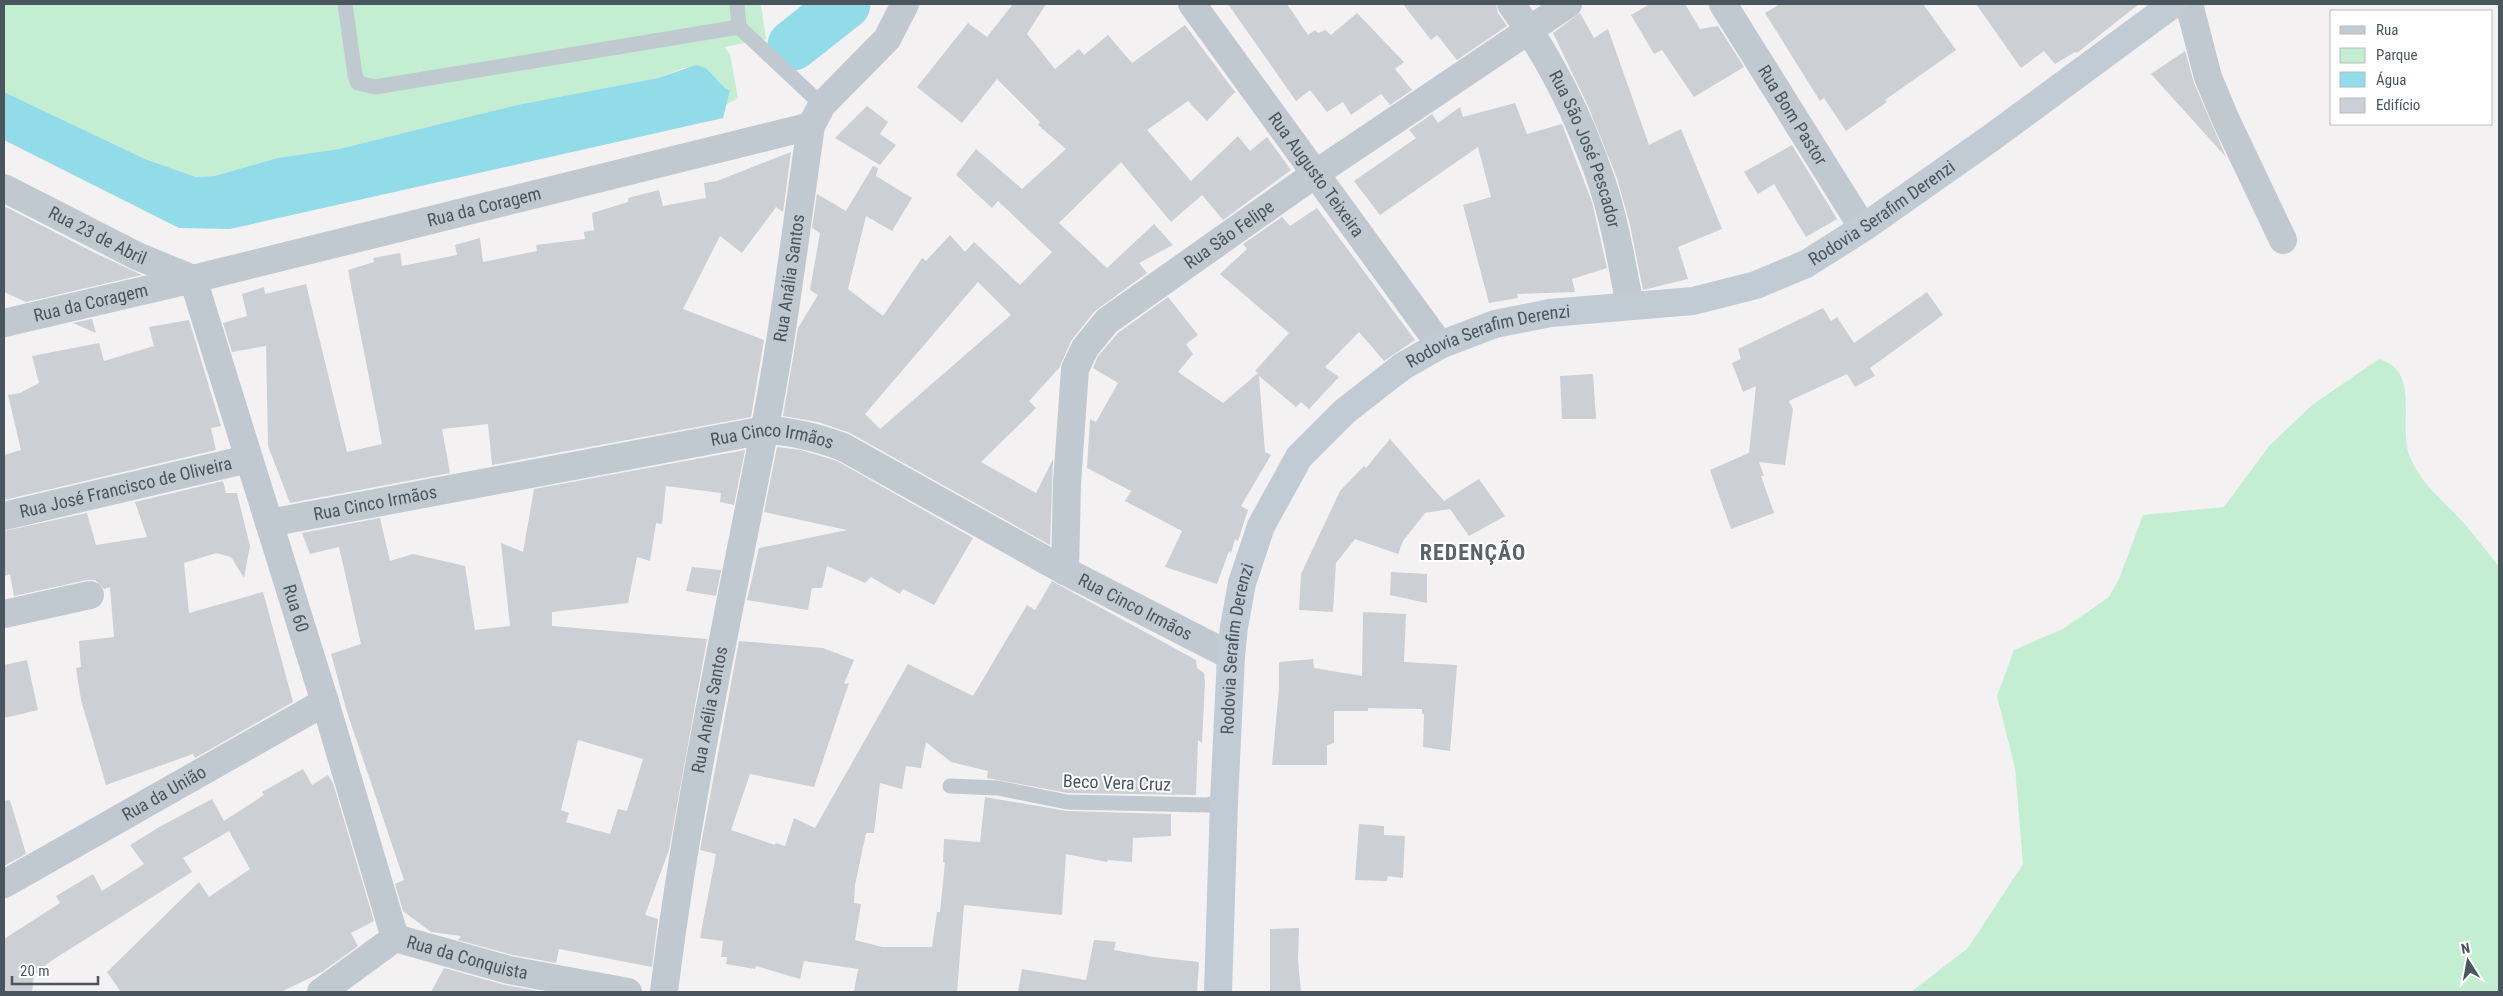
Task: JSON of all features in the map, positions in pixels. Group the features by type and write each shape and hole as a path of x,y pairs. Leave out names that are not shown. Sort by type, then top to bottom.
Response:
{"main road":[{"name":"Rodovia Serafim Derenzi","path":"1218,992 1230,656 1242,583 1261,526 1299,457 1345,411 1403,366 1440,345 1495,324 1550,312 1693,301 1756,286 1806,264 1863,228 1992,138 2173,4"}],"street":[{"path":"816,116 887,39 905,4"},
{"name":"Rua Augusto Teixeira","path":"1192,4 1440,345"},
{"name":"Rua São José Pescador","path":"1511,4 1530,30 1558,76 1602,184 1630,306"},
{"name":"Rua São Felipe","path":"1065,571 1072,397 1075,369 1085,348 1107,321 1315,174 1568,4"},
{"name":"Rua Bom Pastor","path":"1723,4 1863,228"},
{"path":"2189,4 2211,85 2283,240"},
{"name":"Rua da Coragem","path":"5,322 193,279 816,116"},
{"name":"Rua Anália Santos","path":"765,430 816,116"},
{"name":"Rua 23 de Abril","path":"4,188 137,256 193,279"},
{"name":"Rua 60","path":"193,279 325,702 395,938"},
{"name":"Rua Cinco Irmãos","path":"269,524 765,430 812,436 842,447 1065,571 1230,656"},
{"name":"Rua Anélia Santos","path":"664,992 671,933 731,591 765,430"},
{"name":"Rua José Francisco de Oliveira","path":"4,516 248,459"},
{"path":"4,614 90,595"},
{"name":"Rua da União","path":"4,884 325,702"},
{"path":"321,992 395,938"},
{"name":"Rua da Conquista","path":"395,938 505,981 628,992"}],"lane":[{"path":"345,4 355,75 358,83 375,87 616,45 739,27"},
{"path":"737,4 739,27 816,116"},
{"name":"Beco Vera Cruz","path":"950,786 998,788 1067,802 1207,804 1224,802"}],"green space":[{"path":"4,4 761,4 766,39 724,47 730,54 738,98 726,105 730,90 726,89 706,68 683,68 658,78 518,105 339,149 277,158 215,176 196,177 145,159 4,92"},
{"path":"2379,359 2392,365 2400,375 2404,387 2407,444 2415,468 2428,486 2468,528 2499,567 2499,992 1911,992 1968,948 2023,864 2015,768 1997,696 2014,650 2063,629 2109,597 2119,579 2143,515 2224,507 2269,446 2312,405"}],"water":[{"path":"696,65 706,68 726,89 730,90 723,118 230,229 179,228 4,140 4,92 145,159 196,177 215,176 277,158 339,149 517,105 658,78"}],"building":[{"path":"1013,4 1046,4 1027,34 1055,69 1079,49 1084,55 1108,35 1132,63 1185,25 1235,92 1207,121 1188,101 1147,130 1191,181 1238,136 1250,151 1267,137 1291,170 1223,220 1202,195 1171,222 1121,162 1059,223 1107,268 1154,224 1173,245 1139,263 1147,273 1095,311 1071,341 1059,368 1029,401 1036,408 981,462 1036,493 1053,459 1050,545 850,433 818,422 783,416 798,328 818,295 810,290 820,233 812,228 817,194 846,211 873,166 878,168 876,176 912,198 892,231 866,216 848,289 883,316 922,258 926,261 950,235 965,252 974,242 1020,285 1052,252 998,201 992,208 956,175 976,149 1022,189 1066,149 1038,125 1040,122 997,79 962,123 917,87 968,23 987,37","holes":["978,282 1011,315 880,429 865,414"]},
{"path":"1228,4 1287,4 1308,35 1315,30 1318,33 1325,30 1331,35 1357,13 1404,62 1395,69 1412,90 1390,105 1381,94 1351,115 1343,102 1327,112 1310,90 1296,101"},
{"path":"1403,4 1496,4 1498,13 1507,26 1457,60 1437,35 1431,40"},
{"path":"1650,4 1685,4 1700,29 1718,26 1744,67 1694,97 1662,50 1654,54 1631,15"},
{"path":"1780,4 1923,4 1956,50 1885,100 1887,102 1846,131 1824,98 1820,101 1765,13"},
{"path":"1976,4 2139,4 2077,53 2075,52 2055,64 2044,51 2021,68"},
{"path":"1580,13 1594,38 1608,29 1649,145 1681,129 1722,229 1678,247 1688,279 1643,290 1630,225 1617,178 1588,106 1553,33"},
{"path":"2185,51 2194,83 2226,157 2151,74"},
{"path":"1515,103 1527,134 1562,124 1592,202 1607,268 1572,279 1575,292 1517,294 1518,298 1489,303 1463,205 1491,197 1478,147 1380,215 1354,181 1416,138 1409,130 1432,114 1438,123 1460,107 1463,117"},
{"path":"867,106 888,122 880,134 896,145 880,165 835,138"},
{"path":"1792,145 1837,219 1806,237 1774,184 1758,194 1744,172"},
{"path":"791,152 783,212 776,207 742,253 720,236 683,309 764,340 751,417 492,465 488,424 442,429 450,473 290,503 268,446 266,346 232,352 223,323 247,316 242,294 264,287 265,294 306,284 347,452 382,444 348,270 374,262 373,258 400,253 402,266 457,255 455,245 480,238 483,262 537,251 536,245 585,239 584,232 594,230 592,213 628,202 628,198 659,190 663,206 706,198 704,183 717,181"},
{"path":"4,206 142,275 26,302 4,292"},
{"path":"1317,208 1415,340 1384,361 1359,332 1325,367 1339,377 1309,409 1301,402 1296,407 1259,376 1265,452 1271,455 1241,506 1248,510 1238,541 1235,539 1231,553 1229,551 1217,584 1165,567 1182,531 1125,501 1131,491 1087,468 1090,419 1096,422 1118,383 1093,368 1098,356 1118,333 1168,297 1198,335 1186,344 1193,354 1178,372 1223,403 1258,373 1255,371 1289,333 1220,274 1247,249 1243,244 1282,217 1290,226"},
{"path":"1927,292 1943,315 1870,368 1875,376 1855,387 1847,374 1789,401 1793,409 1785,465 1759,462 1764,476 1761,476 1774,513 1731,529 1710,470 1749,453 1756,386 1743,392 1732,363 1741,359 1738,349 1823,308 1831,321 1837,317 1854,343"},
{"path":"92,319 96,333 73,323"},
{"path":"189,320 221,426 211,428 216,450 4,500 4,455 21,450 8,395 20,393 39,383 32,356 99,343 104,361 154,346 149,327"},
{"path":"1593,374 1596,419 1562,419 1560,376"},
{"path":"1390,439 1444,501 1479,479 1505,516 1469,536 1450,509 1425,513 1403,541 1398,554 1355,539 1336,563 1333,612 1299,610 1301,574 1340,491 1364,466 1366,468"},
{"path":"777,447 801,450 837,461 973,538 934,605 903,589 900,594 871,577 865,583 827,566 822,588 812,588 808,610 747,600 759,548 847,530 764,512"},
{"path":"745,450 734,505 720,502 721,493 666,486 662,524 656,523 650,561 637,557 628,603 552,612 552,626 707,639 669,850 645,915 658,919 652,967 559,949 556,963 513,955 458,940 461,936 431,932 403,911 395,884 404,880 347,712 331,654 361,644 339,547 310,554 302,533 380,518 390,561 413,554 465,566 475,630 510,626 501,543 523,552 534,489","holes":["578,740 643,759 627,811 618,809 610,834 566,822 569,813 561,810"]},
{"path":"223,481 226,493 237,493 250,546 244,578 231,557 216,553 184,563 189,613 263,592 293,702 195,758 193,754 106,785 81,700 76,668 81,667 79,641 114,637 110,587 104,589 95,580 87,580 14,596 10,574 4,576 4,531 87,513 96,545 147,537 135,502"},
{"path":"692,567 721,570 716,596 686,591"},
{"path":"1391,572 1427,574 1427,603 1390,595"},
{"path":"1052,581 1196,660 1197,668 1204,673 1205,682 1202,743 1198,740 1196,795 1068,793 987,778 988,771 951,762 926,742 921,768 906,766 902,789 880,783 874,833 866,833 855,885 854,903 861,904 855,940 882,947 932,947 937,912 940,912 945,863 943,862 944,839 980,842 985,797 1067,811 1171,814 1171,836 1133,838 1132,862 1108,860 1107,862 1066,854 1062,915 964,905 957,992 854,992 858,969 804,961 800,979 756,966 755,969 726,964 727,957 721,957 723,941 700,938 716,854 700,850 739,641 823,648 854,660 844,684 849,683 814,787 750,774 731,830 775,845 776,843 785,846 794,818 815,828 908,664 973,696 1027,605 1035,610"},
{"path":"1363,612 1406,614 1404,662 1457,665 1450,751 1423,747 1424,714 1422,714 1422,709 1368,708 1368,711 1334,711 1334,743 1327,745 1327,765 1272,765 1279,688 1279,662 1313,659 1314,668 1362,676"},
{"path":"27,660 38,710 4,718 4,665"},
{"path":"303,769 312,785 328,775 333,783 374,921 351,933 358,946 322,972 281,992 121,992 107,972 199,882 209,897 250,869 229,831 183,858 192,872 51,961 34,975 32,992 4,992 4,939 60,903 56,896 93,874 102,891 144,864 130,845 161,826 212,799 224,821 264,795 262,792"},
{"path":"10,800 26,854 4,866 4,801"},
{"path":"1359,824 1384,826 1384,835 1405,836 1403,878 1388,876 1387,881 1355,880"},
{"path":"1299,928 1298,960 1301,992 1270,992 1270,929"},
{"path":"1094,940 1116,942 1114,950 1199,962 1197,992 1018,992 1022,969 1086,980"},
{"path":"444,968 505,985 543,992 431,992"}],"waterway":[{"path":"793,45 845,4"}],"district":[{"name":"REDENÇÃO","path":"1473,552"}]}
